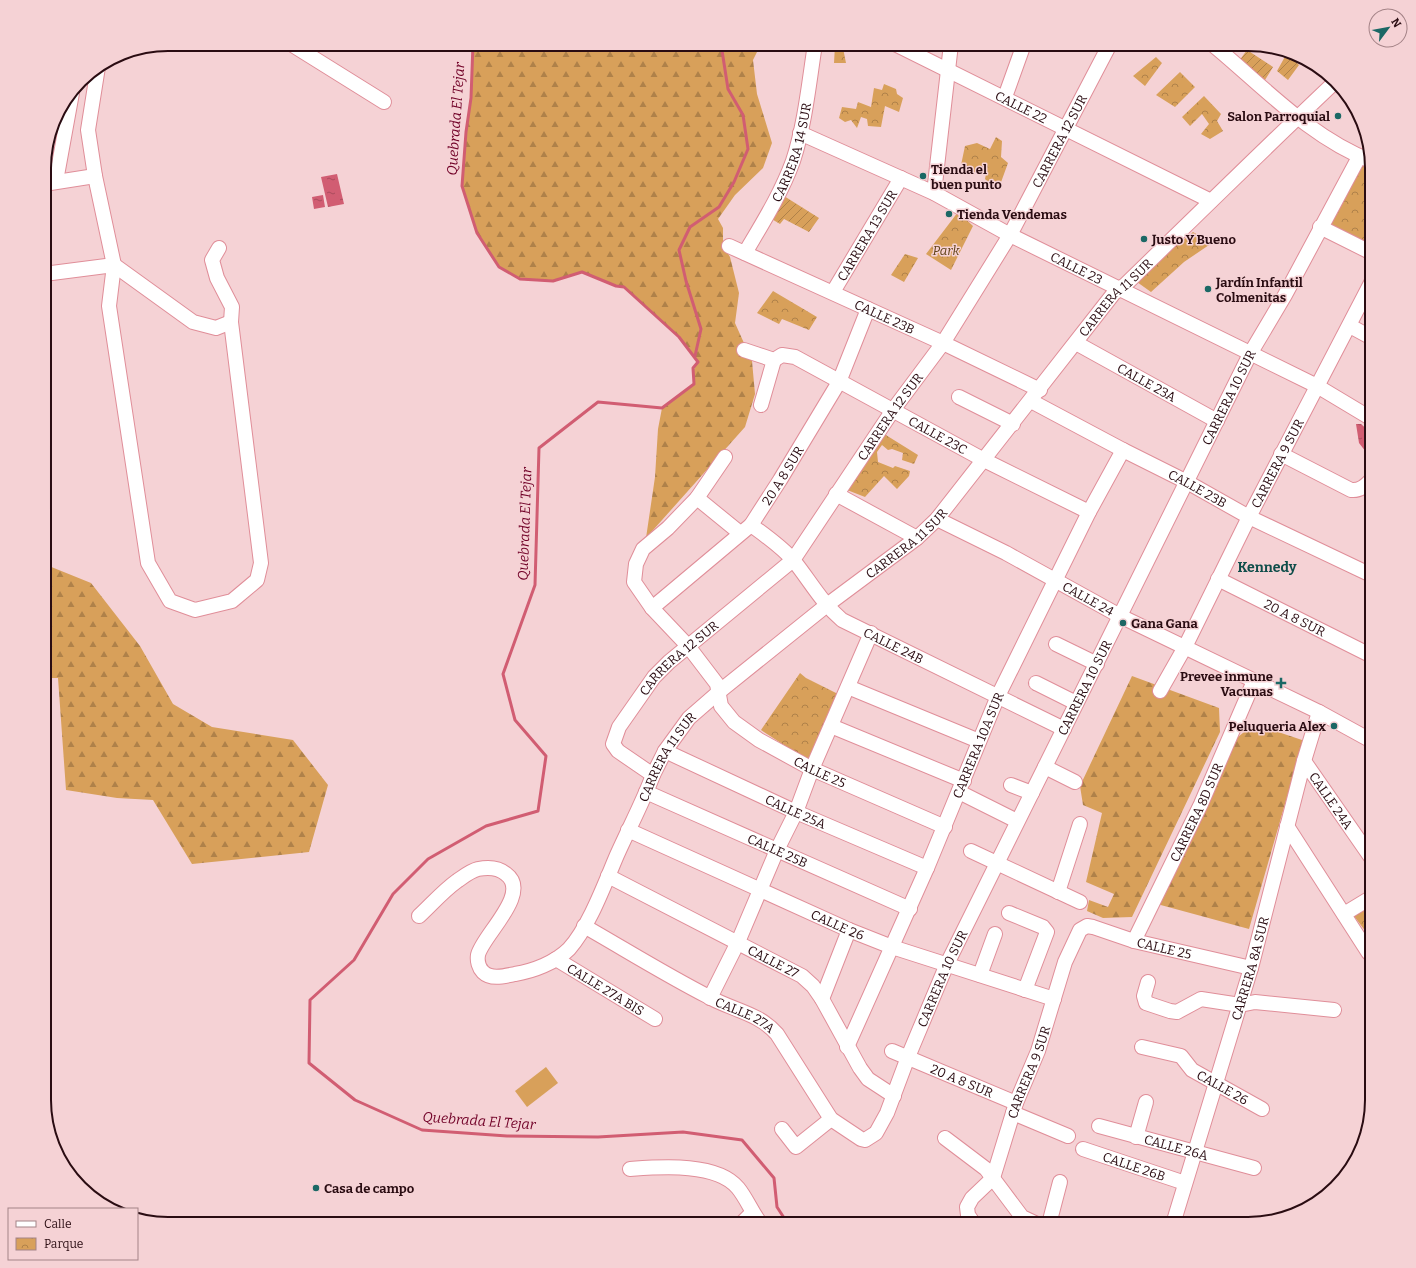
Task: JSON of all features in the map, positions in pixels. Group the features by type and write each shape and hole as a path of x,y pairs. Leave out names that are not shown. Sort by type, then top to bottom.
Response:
{"street":[{"path":"302,51 384,102"},
{"name":"CARRERA 14 SUR","path":"745,253 779,192 792,162 800,133 815,51"},
{"name":"CALLE 22","path":"910,51 1005,97 1211,201"},
{"path":"934,194 951,51"},
{"path":"1005,97 1021,51"},
{"name":"CARRERA 12 SUR","path":"653,775 618,751 613,744 619,727 642,692 664,667 793,560 893,410 943,343 1010,235 1106,51"},
{"path":"1220,51 1328,139 1365,159"},
{"path":"97,76 88,130 95,176 114,265 109,306 148,563 170,601 195,610 232,601 257,580 261,563 231,322 232,307 217,278 212,260 219,248"},
{"name":"CARRERA 11 SUR","path":"419,916 455,882 476,870 488,867 498,869 507,874 514,883 514,890 506,911 479,952 478,964 483,972 491,977 518,973 538,968 556,959 572,944 584,926 665,751 689,718 720,690 827,605 917,538 937,519 1119,289 1125,285 1331,85"},
{"path":"51,179 69,106"},
{"name":"CALLE 23","path":"800,133 934,194 1010,235 1119,289 1144,299 1250,354 1317,386 1365,415"},
{"name":"CARRERA 10 SUR","path":"868,1140 876,1133 894,1096 908,1057 947,964 996,862 1046,767 1076,703 1097,664 1250,354 1285,295 1320,227 1365,159"},
{"path":"51,183 95,176"},
{"name":"CARRERA 13 SUR","path":"833,292 901,178"},
{"path":"1320,227 1365,250"},
{"name":"CALLE 23B","path":"730,246 943,343 1040,390"},
{"path":"51,273 114,265 193,322 216,328 231,322"},
{"name":"CARRERA 9 SUR","path":"1160,691 1185,647 1281,454 1365,295"},
{"name":"20 A 8 SUR","path":"652,608 746,529 780,480 839,382 868,309"},
{"path":"1350,326 1365,334"},
{"name":"CALLE 23A","path":"1076,343 1217,422"},
{"name":"CALLE 23C","path":"744,350 774,360 782,355 796,357 839,382 984,460 1089,512"},
{"path":"761,404 774,360"},
{"path":"959,397 1012,424"},
{"name":"CALLE 23B","path":"1031,401 1187,482 1249,517 1365,572"},
{"name":"CARRERA 10A SUR","path":"848,1047 910,909 998,696 1089,512 1123,450"},
{"path":"1281,454 1351,490 1357,490 1365,485"},
{"path":"720,690 688,646 652,608 634,582 636,564 643,549 668,528 697,498 725,457"},
{"path":"836,494 917,538"},
{"name":"CALLE 24B","path":"697,498 746,529 771,540 793,560 827,605 842,620 1064,729"},
{"name":"CALLE 24","path":"937,519 1006,553 1120,616 1254,681 1365,732"},
{"name":"20 A 8 SUR","path":"1218,578 1365,652"},
{"path":"710,998 738,942 777,850 796,812 812,769 871,633"},
{"path":"1056,644 1097,664"},
{"name":"CARRERA 8D SUR","path":"1134,941 1201,804 1254,681"},
{"path":"1036,683 1076,703"},
{"path":"848,687 979,741"},
{"name":"CALLE 25","path":"720,690 721,706 734,722 759,740 812,769 945,827"},
{"name":"CARRERA 8A SUR","path":"1175,1217 1251,968 1304,761 1320,712"},
{"path":"831,726 962,786 1017,821"},
{"name":"CALLE 25A","path":"665,751 796,812 927,868"},
{"name":"CALLE 24A","path":"1304,761 1365,849"},
{"path":"1046,767 1075,782"},
{"path":"1011,785 1032,793"},
{"name":"CALLE 25B","path":"646,792 910,909"},
{"path":"1058,892 1080,824"},
{"path":"1287,826 1365,947"},
{"name":"CALLE 26","path":"628,830 849,930 892,947 1054,999"},
{"path":"971,851 1080,902"},
{"name":"CALLE 27","path":"608,876 802,976 812,986 822,1000 868,1079 894,1096"},
{"path":"1344,914 1365,901"},
{"path":"1009,913 1043,927 1047,932 1025,990"},
{"name":"CALLE 27A","path":"584,926 710,998 760,1019 769,1025 777,1034 831,1119 861,1139 868,1140"},
{"name":"CALLE 25","path":"1080,930 1086,926 1093,927 1134,941 1251,968"},
{"path":"822,1000 849,930"},
{"name":"CARRERA 9 SUR","path":"969,1217 967,1207 972,1198 993,1178 1014,1108 1038,1051 1065,962 1080,930"},
{"path":"980,975 995,934"},
{"name":"CALLE 27A BIS","path":"556,959 655,1020"},
{"path":"1148,982 1144,996 1146,1003 1170,1011 1177,1012 1201,999 1240,1005 1255,1002 1334,1010"},
{"name":"CALLE 26","path":"1142,1047 1181,1056 1190,1068 1262,1109"},
{"path":"892,1051 908,1057"},
{"name":"20 A 8 SUR","path":"908,1057 1014,1108"},
{"path":"1136,1137 1146,1102"},
{"path":"1014,1108 1068,1136"},
{"path":"782,1129 796,1147 831,1119"},
{"name":"CALLE 26A","path":"1099,1126 1254,1168"},
{"path":"945,1138 978,1162 993,1178 1018,1217"},
{"name":"CALLE 26B","path":"1083,1149 1185,1183"},
{"path":"630,1169 663,1166 687,1168 711,1172 728,1178 738,1188 755,1217"},
{"path":"1051,1217 1060,1182"}],"green space":[{"path":"473,51 758,51 753,60 757,94 772,143 763,168 735,195 718,219 723,228 723,245 730,257 739,293 735,323 752,361 755,394 745,427 646,538 655,477 658,429 662,408 694,384 693,371 698,362 679,337 624,287 616,286 582,272 553,281 520,279 499,267 477,233 462,186 466,132 471,98"},
{"path":"835,51 844,51 846,63 834,63"},
{"path":"1246,51 1249,51 1273,67 1265,80 1239,61"},
{"path":"1156,57 1162,63 1145,86 1133,76"},
{"path":"1285,57 1295,61 1299,65 1288,80 1277,71"},
{"path":"1180,72 1195,87 1175,107 1156,95"},
{"path":"884,84 896,89 897,94 903,98 899,112 885,106 881,127 868,126 867,119 861,117 857,128 851,120 845,122 839,118 842,107 856,109 858,102 871,107 874,88 882,90"},
{"path":"1204,96 1221,114 1217,121 1223,131 1210,139 1201,134 1209,124 1202,114 1190,126 1182,117"},
{"path":"996,137 1002,141 1001,157 1008,163 1000,185 989,183 985,179 986,174 977,170 973,174 961,165 965,146 977,143 990,149"},
{"path":"1360,159 1365,163 1365,245 1327,224"},
{"path":"784,196 819,218 809,232 784,219 780,224 770,218"},
{"name":"Park","path":"958,212 973,226 951,270 926,254"},
{"path":"1193,232 1212,243 1184,262 1151,292 1137,282 1171,250"},
{"path":"905,254 918,258 904,282 891,275"},
{"path":"773,291 817,317 809,330 782,319 779,324 757,313"},
{"path":"881,432 918,455 914,464 902,460 903,453 892,449 888,450 882,445 877,452 878,462 893,468 895,466 910,471 909,476 897,489 884,476 865,497 842,488"},
{"path":"51,567 91,583 140,646 173,704 212,727 293,740 328,785 309,852 192,864 153,800 117,798 66,790 58,678 51,678"},
{"path":"800,673 806,678 838,694 810,762 761,730"},
{"path":"1132,676 1219,708 1220,732 1132,917 1103,918 1087,911 1089,900 1108,907 1114,894 1086,882 1102,813 1083,805 1080,786"},
{"path":"1254,724 1305,741 1300,752 1249,929 1157,904 1228,745"},
{"path":"1365,907 1365,931 1354,916"},
{"path":"546,1067 558,1083 527,1107 515,1091"}],"water":[{"path":"337,174 344,204 328,207 321,177"},
{"path":"323,195 325,207 314,209 312,197"},
{"path":"1356,424 1361,424 1365,428 1365,451 1359,443"}],"waterway":[{"name":"Quebrada El Tejar","path":"473,51 471,98 466,132 462,186 477,233 499,267 520,279 553,281 582,272 616,286 624,287 679,337 698,362 693,368 694,384 662,408 598,402 539,448 535,585 503,674 515,720 546,756 538,811 486,826 428,859 393,894 354,960 310,1000 309,1063 355,1100 422,1130 507,1136 598,1137 683,1132 742,1140 774,1178 777,1207 783,1217"},
{"path":"695,356 701,329 686,281 679,250 690,227 719,207 734,182 748,149 743,115 728,89 722,51"}],"place":[{"name":"Salon Parroquial","path":"1338,116"},
{"name":"Tienda el buen punto","path":"923,176"},
{"name":"Tienda Vendemas","path":"949,214"},
{"name":"Justo Y Bueno","path":"1144,239"},
{"name":"Jardín Infantil Colmenitas","path":"1208,289"},
{"name":"Gana Gana","path":"1123,623"},
{"name":"Prevee inmune Vacunas","path":"1281,683"},
{"name":"Peluqueria Alex","path":"1334,726"},
{"name":"Casa de campo","path":"316,1188"}],"district":[{"name":"Kennedy","path":"1267,567"}]}
